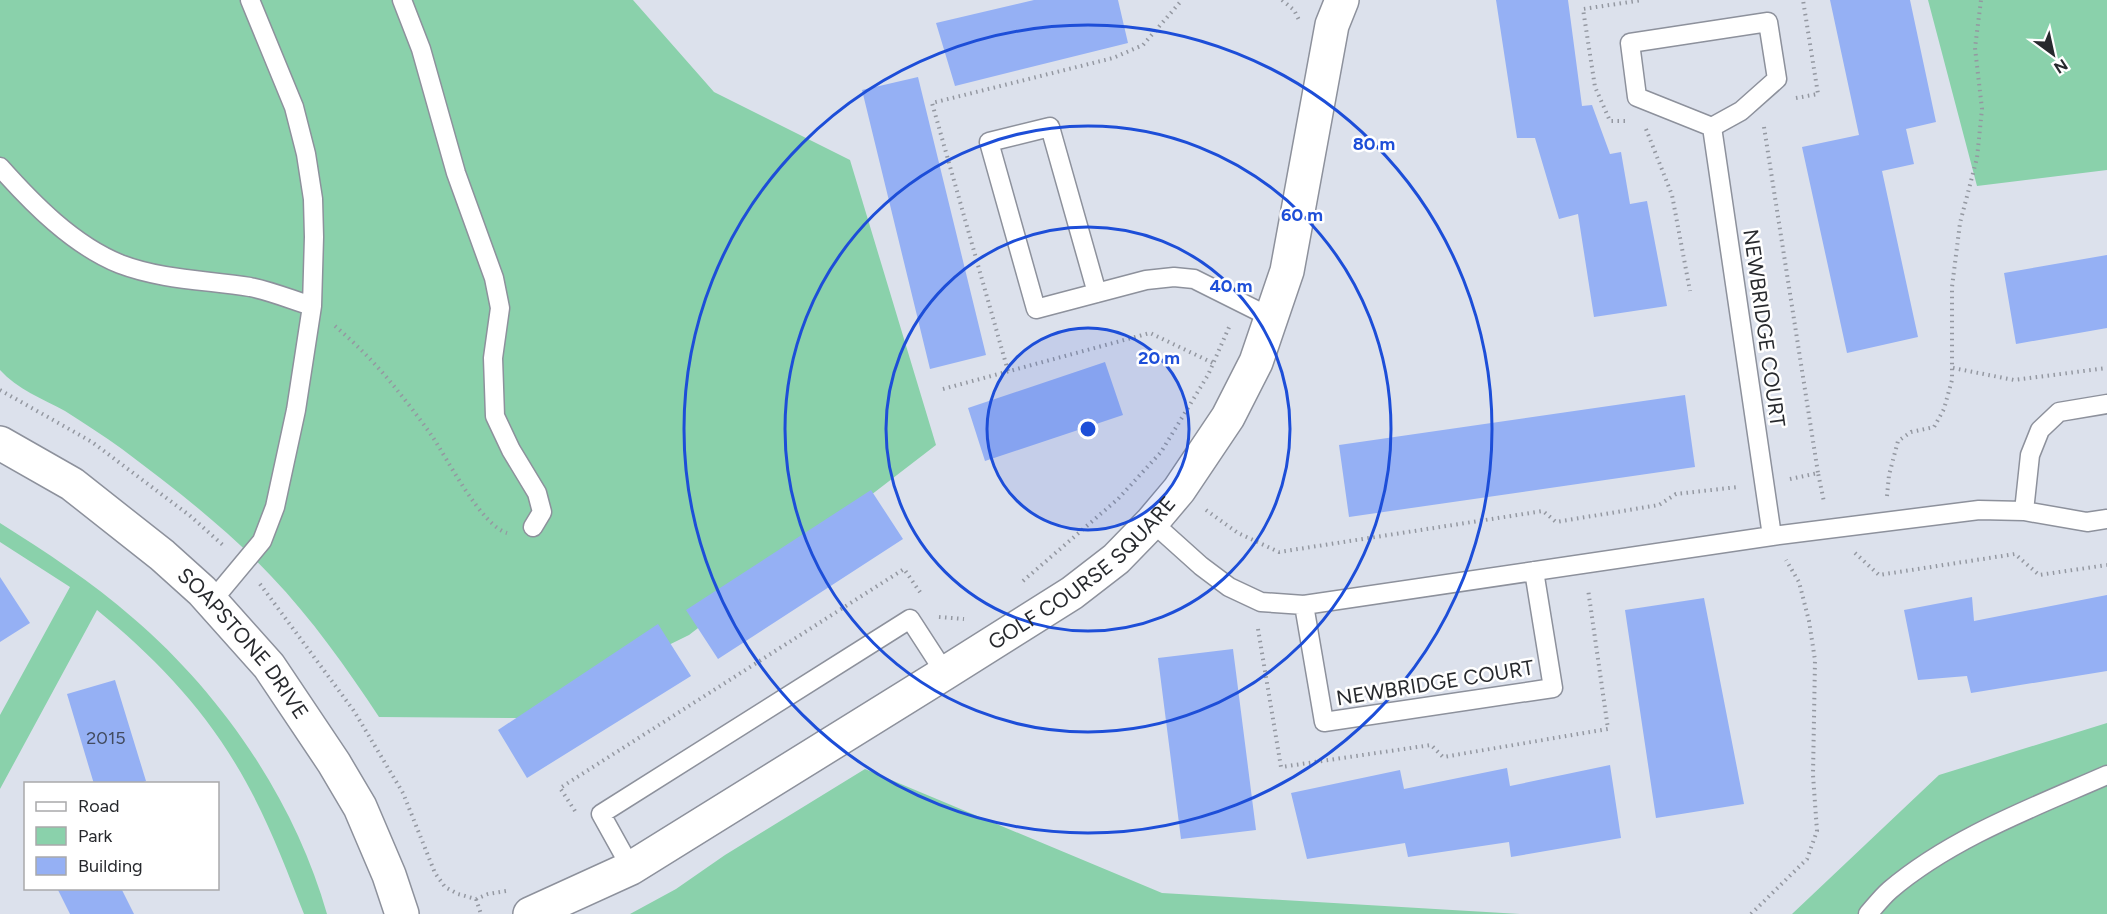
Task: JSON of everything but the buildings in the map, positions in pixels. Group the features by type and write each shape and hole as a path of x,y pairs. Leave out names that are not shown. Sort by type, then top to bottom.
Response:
{"street":[{"name":"GOLF COURSE SQUARE","path":"530,914 631,868 945,673 1072,592 1116,559 1152,522 1179,490 1228,417 1256,362 1287,272 1332,25 1342,0"},
{"name":"SOAPSTONE DRIVE","path":"0,443 72,484 162,555 212,601 269,666 334,763 360,807 389,875 402,914"}],"lane":[{"path":"212,601 262,541 275,507 296,410 312,306 313,199 306,153 294,107 250,0"},
{"path":"402,0 421,50 456,173 494,278 500,308 493,358 495,417 511,450 537,493 542,512 533,527"},
{"path":"1768,22 1777,79 1741,111 1712,127 1637,97 1630,43 1768,22"},
{"path":"1096,293 1050,127 989,142 1036,309 1146,280 1174,277 1194,279 1272,318"},
{"name":"NEWBRIDGE COURT","path":"1712,127 1772,536"},
{"path":"0,167 44,214 80,242 119,263 164,277 254,288 312,306"},
{"path":"2024,511 2030,455 2040,430 2059,412 2107,404"},
{"path":"1152,522 1201,566 1229,587 1261,602 1304,605 1772,536 1979,510 2024,511 2087,522 2107,519"},
{"name":"NEWBRIDGE COURT","path":"1304,605 1324,723 1552,688 1534,571"},
{"path":"631,868 601,813 910,620 945,673"},
{"path":"1868,914 1888,891 1931,859 2011,817 2107,775"}],"path":[{"path":"1282,0 1294,10 1301,24"},
{"path":"1791,99 1818,94 1803,0"},
{"path":"1884,522 1889,475 1898,441 1911,432 1934,427 1944,409 1952,380 1954,276 1960,223 1977,158 1982,109 1975,48 1981,0"},
{"path":"1762,119 1824,503"},
{"path":"1240,302 1209,375 1161,452 1147,467 1238,533 1279,552 1543,511 1556,522 1659,505 1676,494 1765,484 1818,473"},
{"path":"312,306 362,349 393,384 431,435 485,516 503,532 517,535 533,527"},
{"path":"943,389 1150,333 1213,363"},
{"path":"1953,368 2014,380 2107,368"},
{"path":"1852,550 1879,576 2015,554 2039,575 2107,565"},
{"path":"1751,914 1807,859 1817,831 1813,775 1815,660 1809,621 1799,582 1785,558 1797,557"},
{"path":"576,812 560,788 904,569 923,597"},
{"path":"933,610 938,617 972,620"},
{"path":"476,899 481,914"}],"green space":[{"path":"0,0 633,0 714,92 850,160 936,445 689,635 520,718 379,717 301,609 236,541 122,449 65,411 22,388 0,370"},
{"path":"1928,0 2107,0 2107,170 1977,186"},
{"path":"0,523 101,592 166,648 196,680 225,715 275,791 296,831 327,914 304,914 255,799 235,763 206,720 173,680 97,610 0,789 0,715 70,587 0,542"},
{"path":"2107,723 2107,914 1792,914 1939,775"},
{"path":"865,769 1162,893 1520,914 630,914 676,889 725,855"}]}
